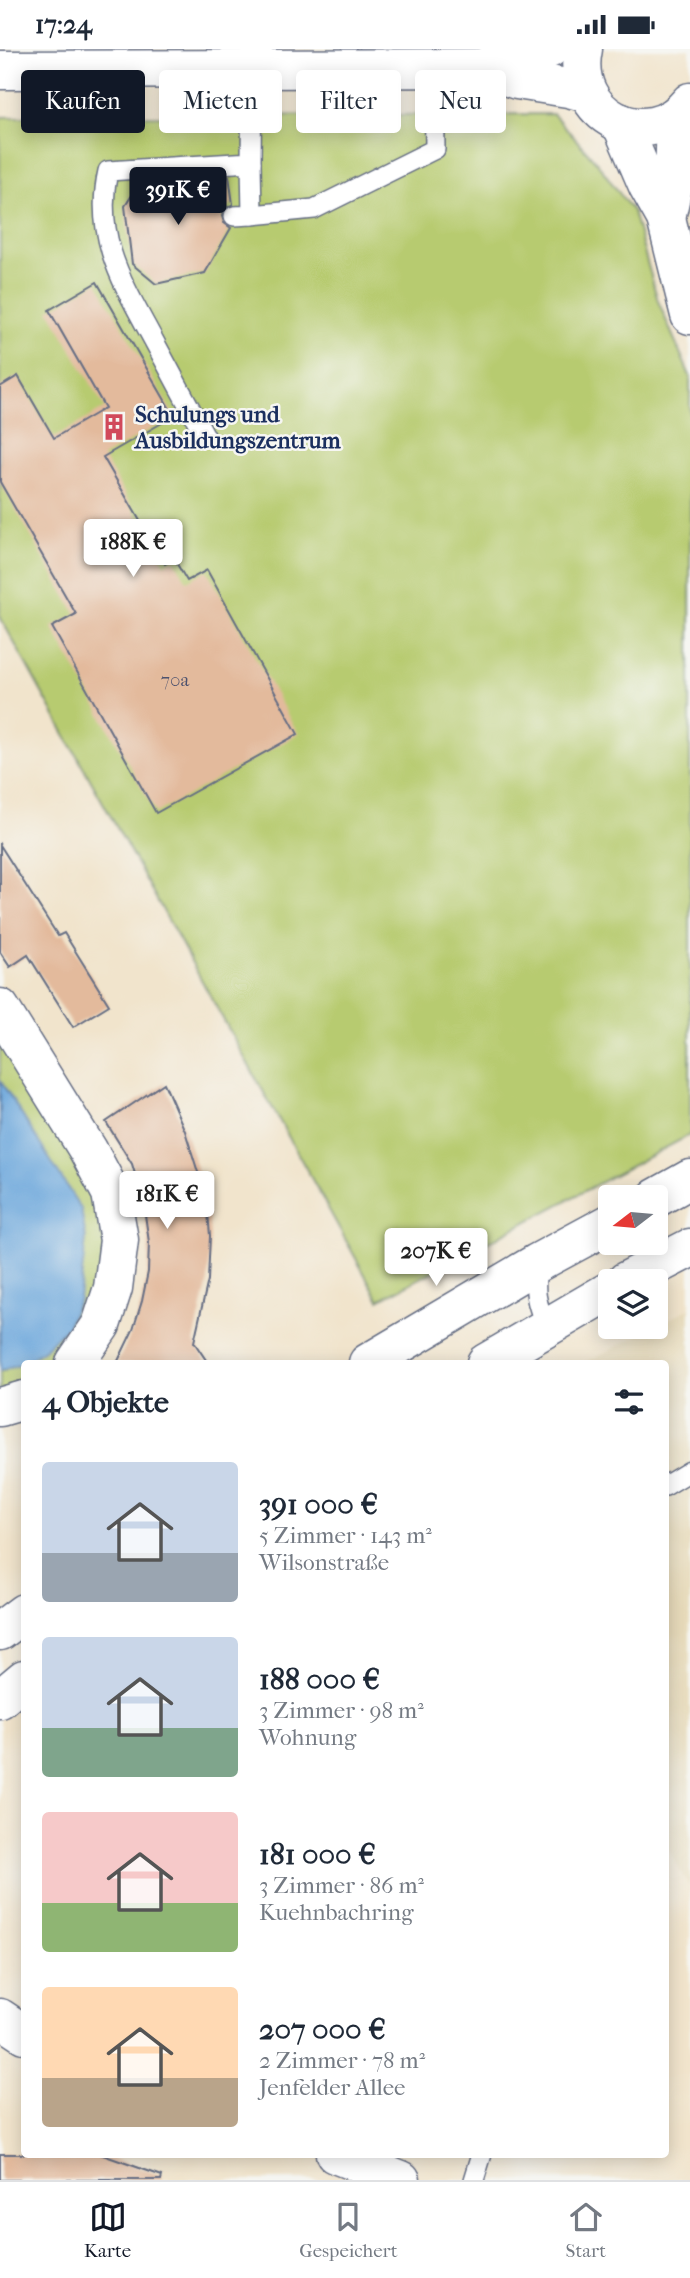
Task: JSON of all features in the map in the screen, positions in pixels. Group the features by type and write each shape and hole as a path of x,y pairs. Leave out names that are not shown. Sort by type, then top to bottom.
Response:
{"street":[{"path":"483,68 516,54 549,49"},
{"path":"583,49 581,71 587,93 601,112 621,123 643,127 655,125 683,109"},
{"path":"0,70 483,68 517,80 587,93"},
{"path":"666,218 674,182 683,109"},
{"path":"621,123 648,186 666,218 690,315"},
{"path":"0,1008 88,1150 111,1193 119,1240 113,1288 101,1325 77,1360"},
{"path":"668,1191 690,1179"},
{"path":"373,1360 598,1230"},
{"path":"649,1269 690,1248"},
{"path":"491,1360 598,1298"},
{"path":"0,1407 21,1401"},
{"path":"0,1631 21,1615"},
{"path":"0,1699 21,1682"},
{"path":"0,2018 21,2033"},
{"path":"0,2034 21,2035"},
{"path":"345,2158 401,2180"}],"lane":[{"path":"251,69 251,162 243,216 314,209 435,149 434,68"},
{"path":"205,436 115,268 104,216 103,193 108,171 251,162"},
{"path":"537,1263 534,1287 547,1327"},
{"path":"669,1484 690,1471"},
{"path":"474,2180 481,2158"}],"shaded area":[{"path":"690,1308 690,1888 669,1851 669,1360 591,1360 631,1339 668,1339 668,1320"}],"green space":[{"path":"506,114 553,114 598,164 633,212 658,301 690,376 690,1135 379,1300 0,617 0,117 21,117 21,133 145,133 145,116 159,116 159,133 282,133 282,115 296,115 296,133 401,133 401,115 415,115 415,133 506,133"},
{"path":"0,1038 88,1180 106,1249 90,1319 59,1360 21,1360 21,1388 0,1394 0,1371 5,1371 86,1239 80,1209 0,1080"}],"water":[{"path":"0,1080 81,1209 86,1239 79,1299 67,1327 44,1350 29,1360 21,1360 21,1365 0,1371"}],"building":[{"path":"229,176 233,204 223,210 222,216 224,223 231,228 205,273 156,284 132,264 125,206 138,186"},
{"path":"97,282 174,416 103,457 165,564 174,559 187,581 207,570 298,734 156,813 52,627 76,614 0,482 0,387 18,376 54,438 105,408 49,310"},
{"path":"0,845 58,936 64,933 109,1005 73,1027 28,955 10,967 0,952"},
{"path":"164,1083 185,1131 207,1201 210,1236 208,1280 194,1342 206,1360 118,1360 133,1330 142,1301 148,1272 149,1242 143,1201 132,1164 106,1122"},
{"path":"0,2154 21,2154 21,2158 111,2158 162,2176 161,2180 0,2180"}],"place":[{"name":"Schulungs und Ausbildungszentrum","path":"114,427"}]}
